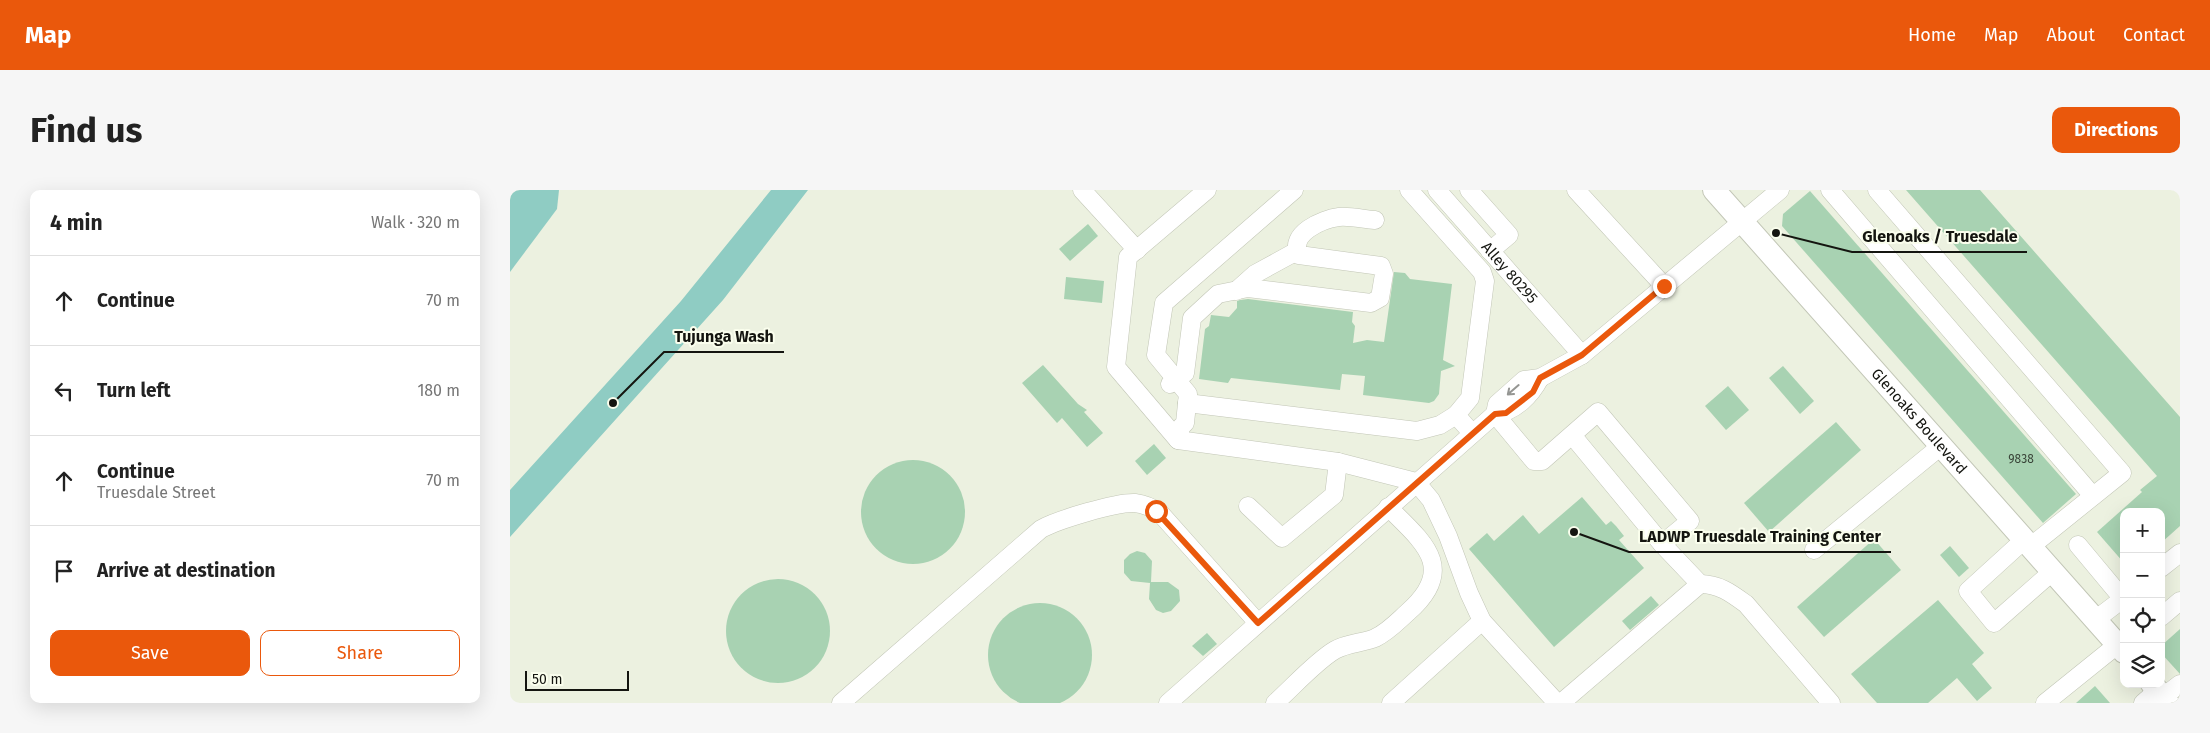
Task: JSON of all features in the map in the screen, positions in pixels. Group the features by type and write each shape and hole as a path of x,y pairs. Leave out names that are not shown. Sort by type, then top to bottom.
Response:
{"main road":[{"name":"Glenoaks Boulevard","path":"1714,190 2120,648"}],"street":[{"path":"1082,190 1137,250"},
{"path":"1180,434 1185,423 1188,394 1147,356 1156,297 1278,190"},
{"path":"1180,434 1177,422 1179,396 1173,381 1156,355 1164,304 1294,190"},
{"path":"1187,403 1417,431 1440,425 1456,414 1470,398 1485,281 1482,272 1408,190"},
{"name":"Alley 80295","path":"1437,190 1582,355"},
{"path":"1469,190 1509,235 1490,251"},
{"path":"1576,190 1664,286"},
{"path":"1168,703 1472,433 1495,414 1506,413 1533,392 1540,378 1582,355 1780,190"},
{"path":"1830,190 2093,496"},
{"path":"1876,190 2122,473 2027,543 1968,591 1994,623 2052,572"},
{"path":"1195,194 1128,257 1116,367 1180,434 1338,462 1416,482 1431,500 1448,536 1469,594 1482,621 1559,703 1700,584 1714,584 1732,593 1746,604 1831,703"},
{"path":"1173,381 1185,373 1192,318 1218,294 1248,288 1371,303 1380,298 1384,274 1381,266 1299,255 1297,251 1297,242 1301,235 1325,219 1342,217 1375,220"},
{"path":"1236,291 1255,274 1297,251"},
{"path":"1495,414 1534,460 1542,461 1598,412 1690,521 1662,544"},
{"path":"1456,414 1472,433"},
{"path":"1572,435 1662,544 1700,584"},
{"path":"1814,550 1941,446"},
{"path":"1248,506 1282,538 1334,495 1338,462"},
{"path":"841,703 1041,529 1066,518 1125,504 1140,504 1160,513 1258,623"},
{"path":"1275,703 1336,649 1374,638 1384,632 1427,592 1432,574 1430,554 1422,541 1388,506"},
{"path":"2078,545 2120,594"},
{"path":"2165,565 2180,553"},
{"path":"2095,620 2120,600"},
{"path":"2165,614 2180,601"},
{"path":"1391,703 1482,621"},
{"path":"2045,703 2120,651"}],"water":[{"path":"510,190 559,190 557,209 510,272"},
{"path":"771,190 808,190 723,300 510,537 510,490 681,301"}],"building":[{"path":"1906,190 1980,190 2180,417 2180,526 2165,539 2165,508 2124,508 2142,492 2140,490 2157,476"},
{"path":"1810,191 2076,494 2043,523 1782,226 1783,214"},
{"path":"1088,224 1098,236 1070,261 1059,249"},
{"path":"1394,272 1405,273 1410,279 1452,284 1443,360 1455,366 1441,371 1439,394 1434,401 1429,403 1363,395 1365,376 1342,374 1340,390 1231,378 1228,383 1199,379 1205,329 1209,326 1211,315 1229,317 1237,308 1237,301 1240,300 1248,299 1353,312 1352,322 1355,326 1353,343 1367,340 1384,342"},
{"path":"1066,277 1104,281 1102,303 1064,299"},
{"path":"1043,365 1078,404 1087,410 1084,412 1103,433 1087,447 1062,418 1057,423 1022,383"},
{"path":"1783,366 1814,401 1800,414 1769,378"},
{"path":"1728,386 1749,410 1726,430 1705,406"},
{"path":"1836,422 1861,450 1769,532 1744,503"},
{"path":"1154,444 1166,458 1147,475 1135,461"},
{"path":"913,460 933,464 942,468 950,475 957,483 961,492 965,512 961,532 957,541 950,549 942,556 933,560 913,564 893,560 884,556 876,549 869,541 865,532 861,512 865,492 869,483 876,475 884,468 893,464"},
{"path":"1582,497 1606,525 1611,521 1616,526 1624,536 1619,540 1644,568 1554,647 1469,549 1487,533 1494,541 1523,515 1539,534"},
{"path":"2120,512 2120,558 2097,532"},
{"path":"1874,539 1901,570 1824,637 1797,607"},
{"path":"1950,546 1969,568 1959,577 1940,555"},
{"path":"1137,551 1145,553 1152,561 1151,582 1168,582 1179,590 1180,601 1171,611 1163,613 1156,610 1149,599 1150,583 1131,581 1124,573 1124,560 1130,554"},
{"path":"778,579 798,583 807,587 815,594 822,602 826,611 830,631 826,651 822,660 815,668 807,675 798,679 778,683 758,679 749,675 741,668 734,660 730,651 726,631 730,611 734,602 741,594 749,587 758,583"},
{"path":"1651,596 1659,605 1630,630 1622,621"},
{"path":"1938,600 1984,653 1972,664 1992,688 1977,701 1957,678 1928,703 1877,703 1851,674"},
{"path":"1040,603 1060,607 1077,618 1088,635 1092,655 1088,675 1077,692 1060,703 1040,707 1020,703 1003,692 992,675 988,655 992,635 1003,618 1020,607"},
{"path":"2180,629 2180,674 2165,657 2165,642"},
{"path":"1207,633 1217,644 1203,656 1192,646"},
{"path":"2095,686 2110,703 2076,703"}],"place":[{"name":"Glenoaks / Truesdale","path":"1776,233"},
{"name":"Tujunga Wash","path":"613,403"},
{"name":"LADWP Truesdale Training Center","path":"1574,532"}],"route":[{"path":"1156,511 1160,513 1258,623 1397,498 1495,414 1506,413 1533,392 1540,378 1582,355 1664,286"}]}
